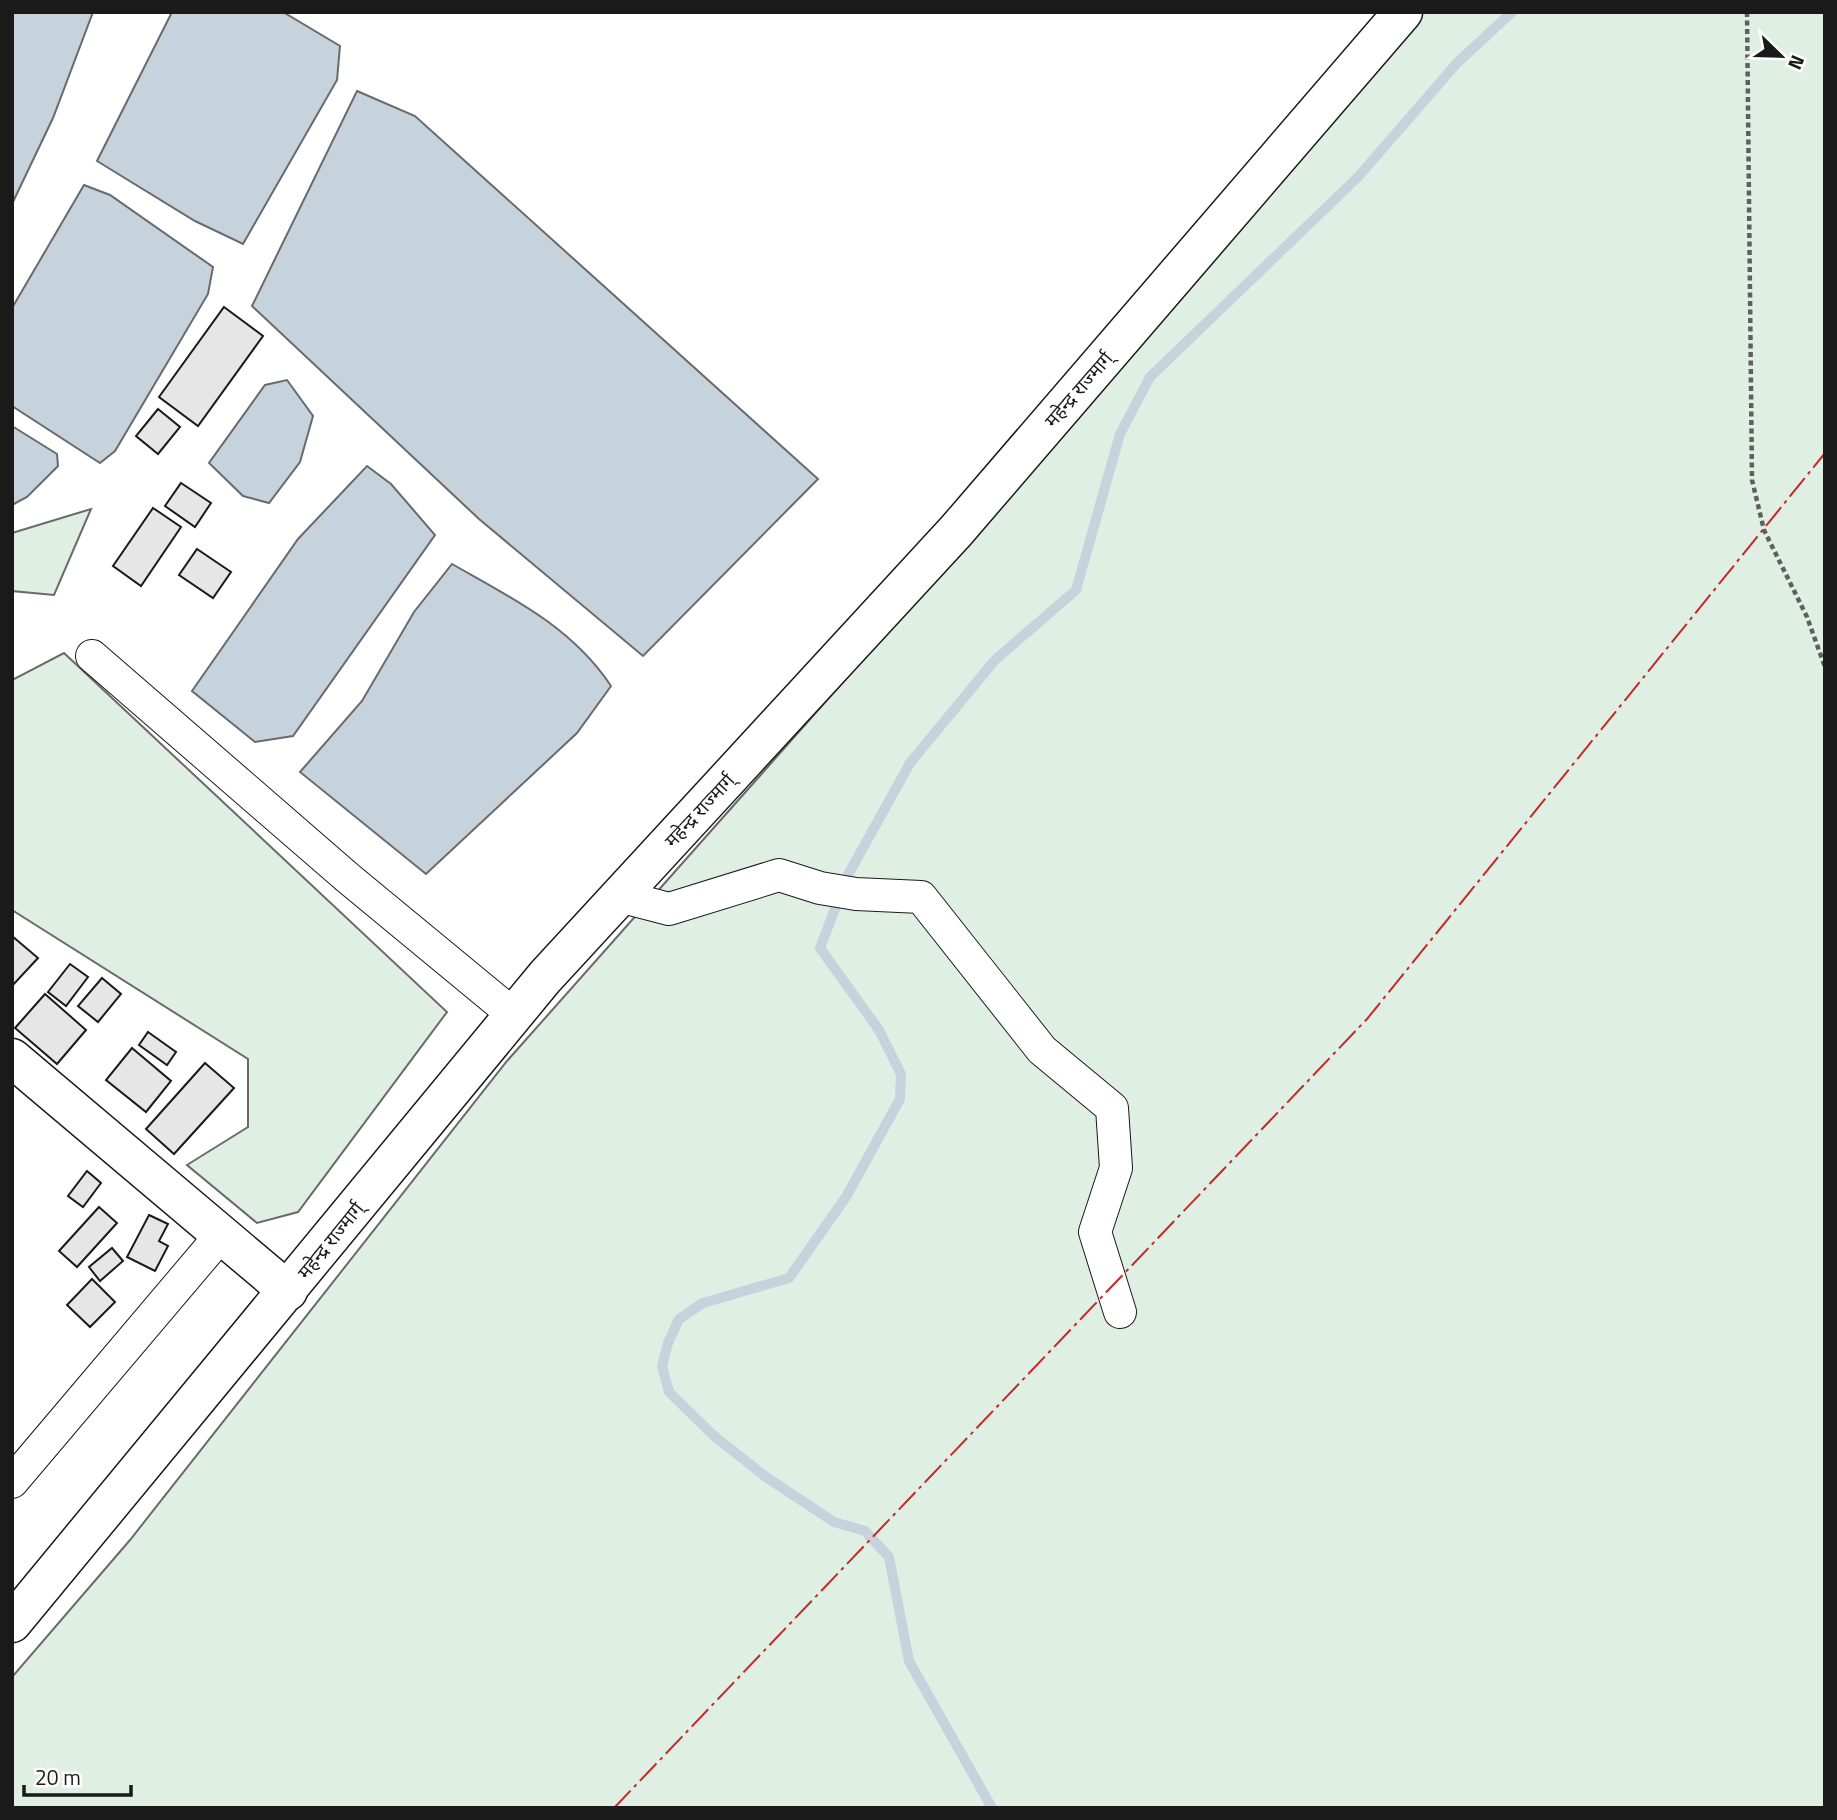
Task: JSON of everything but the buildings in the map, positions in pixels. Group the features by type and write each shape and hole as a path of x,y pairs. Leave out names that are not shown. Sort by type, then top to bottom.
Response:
{"main road":[{"name":"महेन्द्र राज्मार्ग्","path":"12,1623 514,1015 619,896 956,531 1403,12"},
{"path":"12,1058 288,1291"}],"street":[{"path":"92,656 348,878 514,1015"},
{"path":"619,896 668,909 779,875 821,888 856,894 921,897 1042,1050 1112,1108 1116,1168 1095,1232 1120,1312"},
{"path":"12,1482 222,1234"}],"path":[{"path":"1747,12 1748,371 1752,480 1764,530 1807,617 1825,667"}],"green space":[{"path":"1415,12 1825,12 1825,1808 12,1808 12,1677 130,1540 507,1061 851,673"},
{"path":"91,509 54,595 12,591 12,533"},
{"path":"64,653 447,1012 298,1212 257,1223 187,1165 248,1127 248,1059 12,910 12,680"}],"shaded area":[{"path":"12,12 93,12 53,118 12,204"},
{"path":"172,12 283,12 340,46 337,80 243,244 195,221 97,161"},
{"path":"357,91 415,116 818,479 643,656 479,519 252,306"},
{"path":"84,185 110,195 213,267 208,294 115,451 100,463 12,406 12,308"},
{"path":"287,380 313,416 300,462 269,503 243,496 209,463 265,385"},
{"path":"12,426 57,454 58,466 27,497 12,505"},
{"path":"367,466 391,484 435,535 293,736 255,742 192,691 298,539"},
{"path":"452,564 518,602 559,630 595,665 611,686 577,733 426,874 300,772 362,701 414,612"}],"waterway":[{"path":"992,1808 909,1661 889,1557 865,1531 834,1522 766,1477 714,1436 669,1392 662,1366 668,1343 679,1319 703,1303 789,1278 846,1197 900,1099 901,1074 879,1030 820,948 848,875 910,763 995,660 1076,590 1120,434 1150,377 1358,177 1457,63 1512,12"}],"power":[{"path":"614,1808 1367,1019 1825,453"}]}
